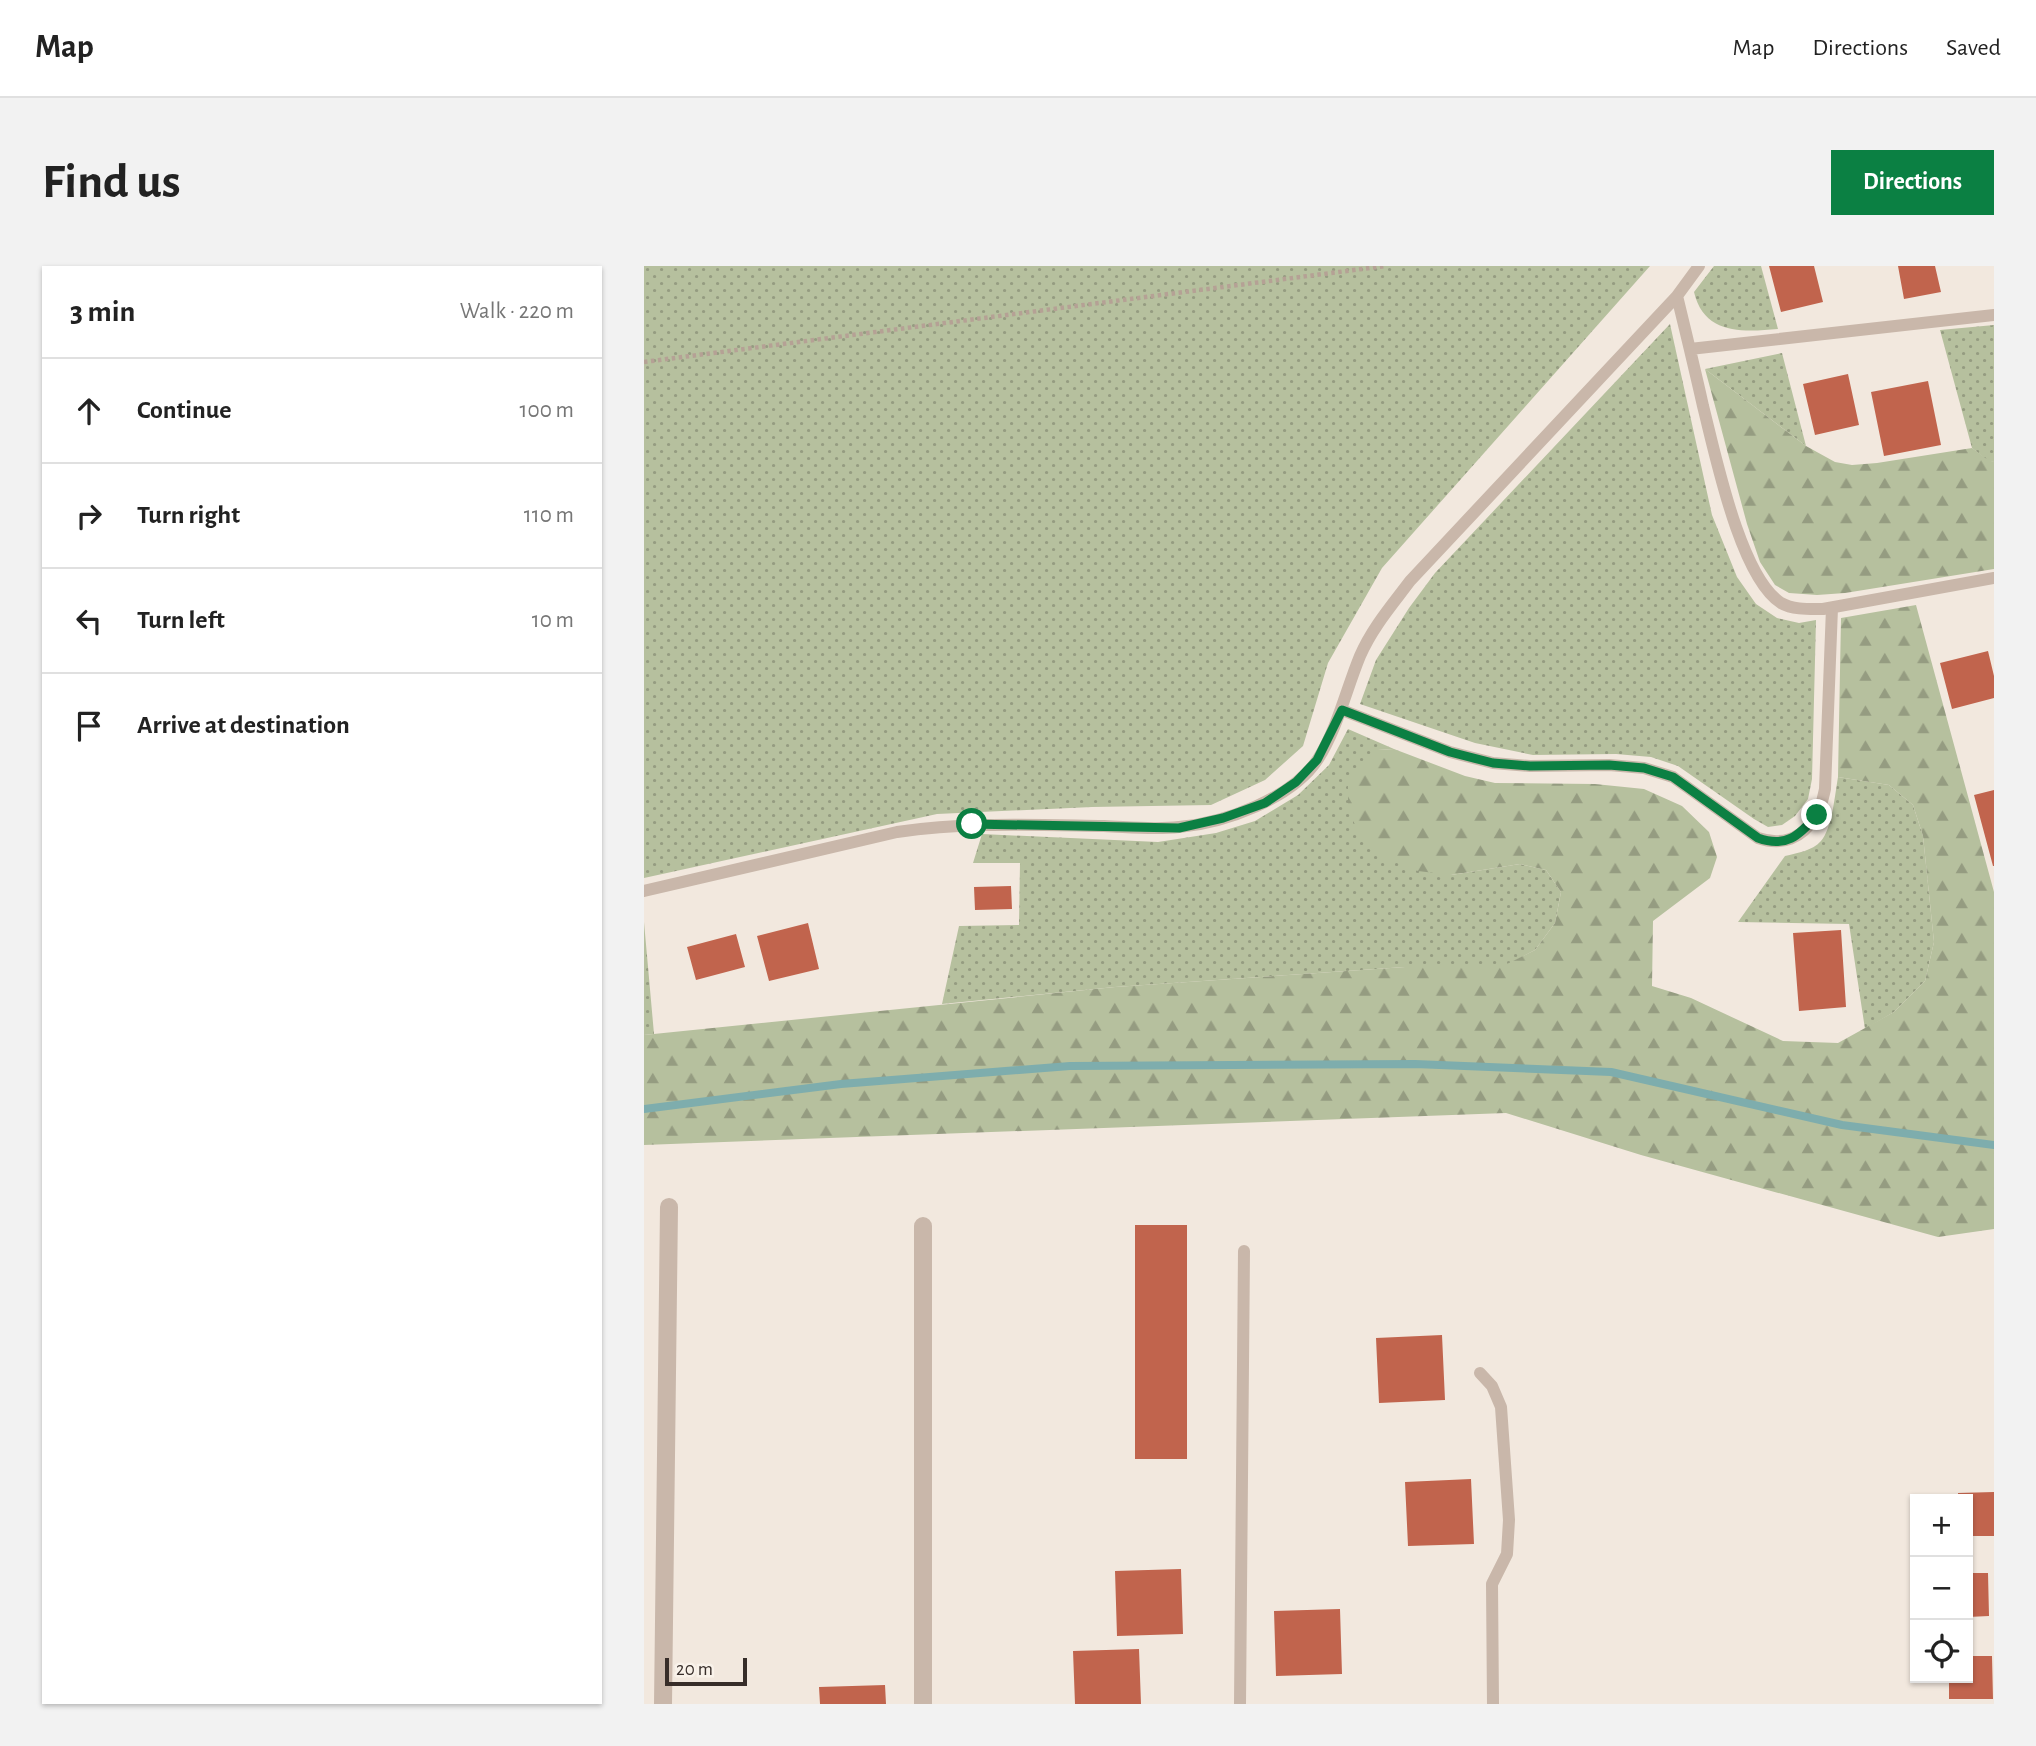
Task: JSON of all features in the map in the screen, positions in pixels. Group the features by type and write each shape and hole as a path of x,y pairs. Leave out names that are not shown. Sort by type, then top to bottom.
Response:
{"street":[{"path":"663,1704 669,1207"},
{"path":"923,1226 923,1704"}],"lane":[{"path":"644,891 927,827 972,824 1179,828 1223,818 1265,803 1296,782 1317,760 1342,710 1361,654 1380,620 1410,581 1677,296 1699,266"},
{"path":"1677,296 1723,488 1754,569 1769,592 1783,604 1799,608 1832,608 1994,578"},
{"path":"1690,349 1994,315"},
{"path":"1342,710 1450,752 1493,763 1644,768 1673,777 1758,838 1772,843 1785,841 1804,831 1817,815 1825,789 1832,608"},
{"path":"1240,1704 1244,1251"},
{"path":"1480,1373 1492,1386 1501,1406 1508,1520 1507,1554 1492,1584 1493,1704"}],"path":[{"path":"644,362 1385,266"}],"green space":[{"path":"644,266 1650,266 1382,568 1328,663 1303,746 1265,780 1211,805 937,814 644,878"},
{"path":"1714,266 1761,266 1778,329 1752,331 1727,328 1706,316 1694,292"},
{"path":"1670,324 1712,515 1737,577 1756,604 1777,618 1799,623 1816,620 1812,779 1808,799 1795,816 1782,825 1768,827 1678,766 1651,757 1616,754 1533,755 1475,743 1360,704 1376,660 1435,573"},
{"path":"1994,325 1994,462 1988,461 1972,448 1940,330"},
{"path":"1782,353 1806,446 1705,369"},
{"path":"1705,369 1806,446 1835,462 1852,465 1877,463 1972,448 1994,462 1994,569 1845,593 1789,593 1775,585 1760,562 1747,524"},
{"path":"1916,605 1994,892 1994,1229 1938,1237 1641,1155 1506,1113 644,1145 644,1035 1115,987 1405,967 1503,966 1535,950 1555,923 1561,892 1546,870 1520,864 1451,875 1418,871 1387,859 1360,837 1348,808 1348,786 1360,763 1378,750 1394,749 1465,776 1495,783 1595,784 1644,789 1682,806 1709,832 1717,857 1710,878 1653,921 1652,986 1691,998 1783,1041 1838,1043 1894,1012 1925,981 1934,942 1923,836 1913,805 1889,785 1838,777 1841,618"},
{"path":"1348,729 1394,749 1378,750 1451,875 1520,864 1546,870 1561,892 1555,923 1535,950 1503,967 1405,967 1115,987 942,1004 959,926 1019,925 1020,863 973,863 982,834 1158,842 1216,833 1255,821 1298,795 1329,765"},
{"path":"1838,777 1889,785 1913,805 1923,836 1934,942 1925,981 1894,1012 1865,1029 1849,924 1738,922 1785,856 1809,849 1825,836"},
{"path":"644,922 654,1034 644,1035"}],"building":[{"path":"1769,266 1814,266 1823,302 1781,312"},
{"path":"1898,266 1935,266 1941,292 1904,299"},
{"path":"1848,374 1859,425 1815,435 1803,384"},
{"path":"1928,381 1941,445 1884,456 1871,392"},
{"path":"1988,651 1994,676 1994,698 1952,709 1940,663"},
{"path":"1994,790 1994,866 1993,866 1974,795"},
{"path":"1011,886 1012,909 975,910 974,887"},
{"path":"808,923 819,969 769,981 757,936"},
{"path":"1841,930 1846,1007 1799,1011 1793,933"},
{"path":"736,934 745,967 696,980 687,947"},
{"path":"1135,1225 1187,1225 1187,1459 1135,1459"},
{"path":"1442,1335 1445,1400 1379,1403 1376,1338"},
{"path":"1471,1479 1474,1544 1408,1546 1405,1482"},
{"path":"1994,1492 1994,1536 1973,1536 1973,1494 1958,1493"},
{"path":"1181,1569 1183,1634 1117,1636 1115,1571"},
{"path":"1973,1573 1988,1573 1989,1616 1973,1617"},
{"path":"1340,1609 1342,1674 1276,1676 1274,1611"},
{"path":"1139,1649 1141,1704 1075,1704 1073,1651"},
{"path":"1973,1656 1992,1656 1993,1699 1949,1699 1949,1683 1973,1683"},
{"path":"885,1685 886,1704 820,1704 819,1687"}],"waterway":[{"path":"644,1109 841,1084 1070,1066 1415,1064 1611,1072 1842,1125 1994,1145"}],"route":[{"path":"972,824 1179,828 1223,818 1265,803 1296,782 1317,760 1342,710 1450,752 1493,763 1644,768 1673,777 1732,821 1758,838 1772,843 1785,841 1804,831 1817,815"}]}
